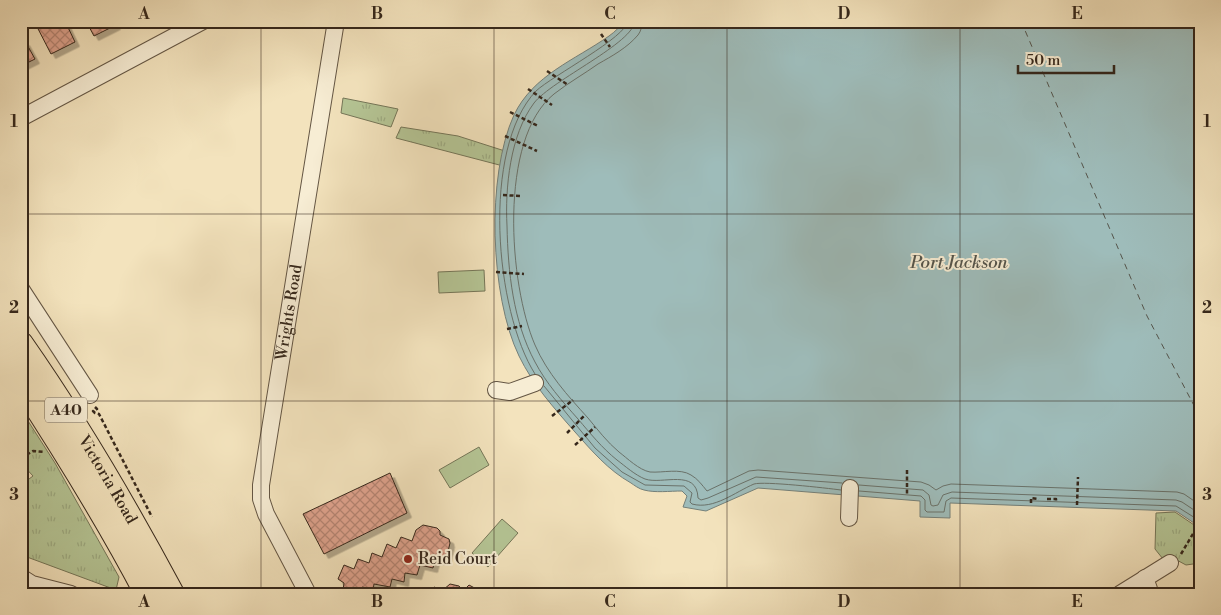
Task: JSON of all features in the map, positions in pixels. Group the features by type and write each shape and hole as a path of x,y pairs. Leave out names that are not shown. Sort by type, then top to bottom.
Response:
{"highway":[{"name":"Victoria Road","path":"21,344 74,421 142,536 172,594"},
{"name":"Victoria Road","path":"21,383 100,508 147,594"}],"street":[{"path":"21,118 203,21"},
{"name":"Wrights Road","path":"308,594 266,514 261,499 261,485 336,21"},
{"path":"21,289 91,400"},
{"path":"496,390 510,392 535,383"},
{"path":"849,518 850,488"},
{"path":"1120,594 1145,586 1170,563"},
{"path":"21,576 32,584 71,594"}],"path":[{"path":"601,34 610,47"},
{"path":"546,71 568,85"},
{"path":"528,89 552,105"},
{"path":"510,112 538,126"},
{"path":"505,136 537,151"},
{"path":"503,195 520,196"},
{"path":"496,272 524,274"},
{"path":"507,329 522,326"},
{"path":"91,400 97,409 93,411 95,414 99,414 156,525"},
{"path":"552,416 574,400"},
{"path":"567,433 585,415"},
{"path":"575,446 595,427"},
{"path":"21,458 33,451 49,453"},
{"path":"906,470 907,495"},
{"path":"1077,505 1078,477"},
{"path":"1031,502 1031,498 1039,499"},
{"path":"1046,499 1056,499 1056,503"},
{"path":"1170,563 1176,569 1182,550 1200,522"}],"green space":[{"path":"343,98 398,109 391,127 341,113"},
{"path":"401,127 458,136 508,152 507,167 396,138"},
{"path":"484,270 485,291 439,293 438,272"},
{"path":"21,410 55,463 119,577 116,590 21,554 21,485 33,476 21,463"},
{"path":"479,447 489,465 450,488 439,470"},
{"path":"1175,512 1200,529 1200,563 1186,565 1173,558 1163,559 1155,549 1156,513"},
{"path":"502,519 518,533 488,567 472,553"}],"water":[{"name":"Port Jackson","path":"626,21 1200,21 1200,527 1176,511 950,503 950,518 920,517 920,501 758,488 706,511 683,507 687,496 682,491 658,492 642,489 623,478 608,466 552,405 537,386 519,356 509,331 497,269 495,236 496,202 499,170 505,140 514,115 522,101 543,79 609,36"}],"building":[{"path":"34,21 65,21 75,42 51,54"},
{"path":"86,21 114,21 116,25 94,36"},
{"path":"25,41 35,59 21,66 21,43"},
{"path":"390,473 407,513 324,554 303,514"},
{"name":"Reid Court","path":"423,525 437,528 440,531 440,535 449,539 450,543 446,560 435,560 433,568 420,565 417,575 405,573 404,582 392,579 390,587 374,584 373,590 362,587 360,594 348,594 348,591 343,590 344,583 338,579 344,565 354,569 358,559 369,563 372,553 382,557 387,544 396,548 401,537 412,541 416,530"},
{"path":"450,584 459,586 463,591 469,585 482,592 482,594 428,594 434,587 443,590"}],"ferry route":[{"path":"1021,21 1147,316 1200,417"}],"place":[{"name":"Reid Court","path":"408,559"}]}
